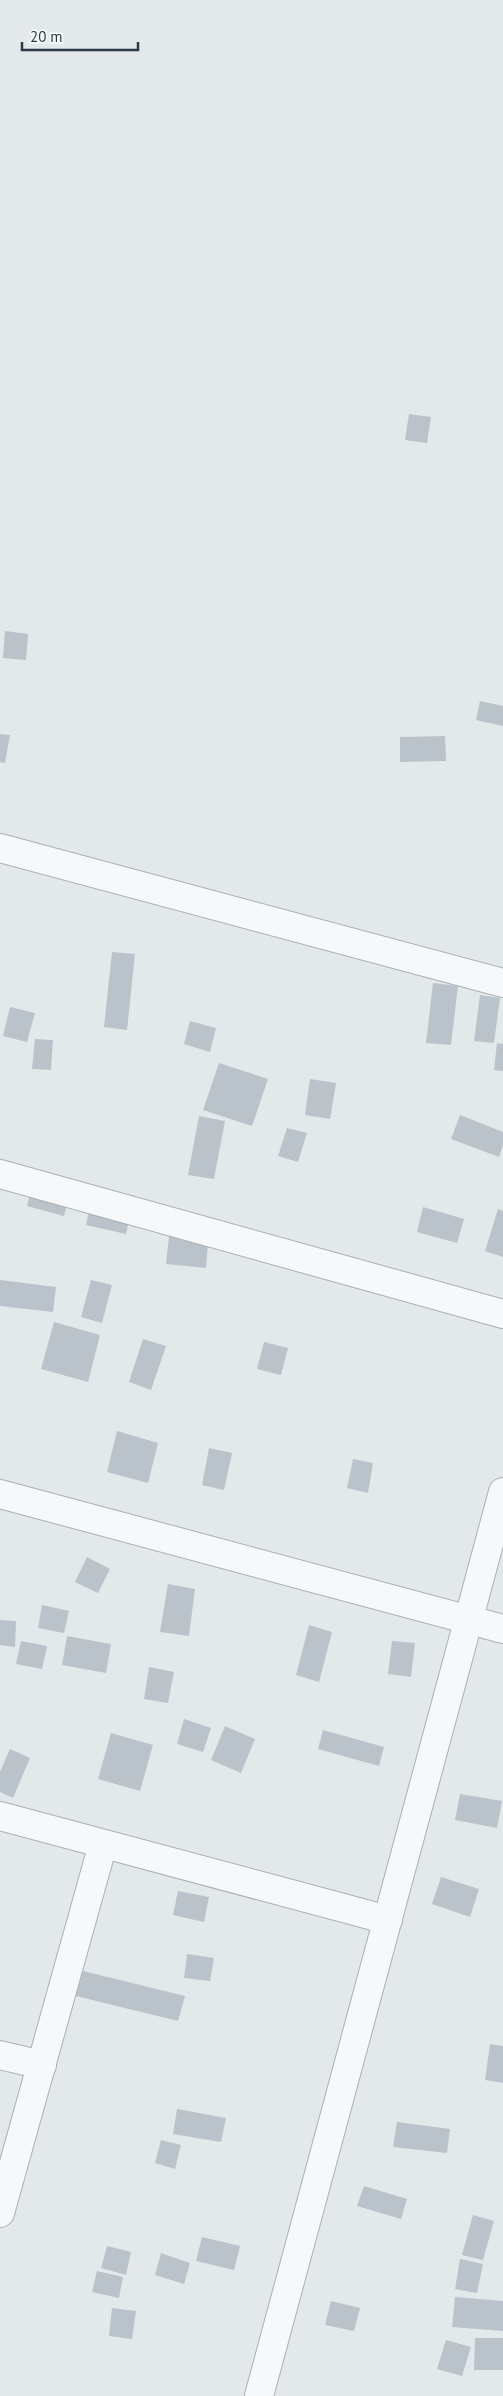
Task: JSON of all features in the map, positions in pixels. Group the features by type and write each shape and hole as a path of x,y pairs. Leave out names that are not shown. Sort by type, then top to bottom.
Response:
{"street":[{"path":"0,848 503,983"},
{"path":"0,1174 503,1314"},
{"path":"260,2396 503,1492"},
{"path":"0,1494 503,1629"},
{"path":"0,1816 388,1920"},
{"path":"0,2213 104,1844"},
{"path":"0,2054 42,2065"}],"building":[{"path":"409,414 431,417 427,443 405,440"},
{"path":"5,631 28,634 26,660 3,658"},
{"path":"480,701 503,706 503,726 476,720"},
{"path":"0,734 10,735 5,763 0,762"},
{"path":"445,736 446,761 400,762 400,737"},
{"path":"112,952 135,954 127,1030 104,1027"},
{"path":"433,983 458,986 451,1045 426,1043"},
{"path":"480,995 500,998 494,1043 474,1041"},
{"path":"10,1007 35,1013 27,1042 3,1036"},
{"path":"190,1021 216,1028 210,1052 184,1044"},
{"path":"35,1039 53,1040 51,1070 32,1069"},
{"path":"497,1043 503,1044 503,1071 494,1070"},
{"path":"219,1063 268,1079 252,1126 203,1110"},
{"path":"310,1079 336,1083 330,1119 305,1115"},
{"path":"460,1115 503,1132 503,1145 499,1157 451,1139"},
{"path":"199,1116 225,1121 214,1179 188,1175"},
{"path":"287,1128 307,1133 298,1162 278,1156"},
{"path":"34,1178 72,1187 64,1216 27,1206"},
{"path":"91,1202 131,1211 126,1234 86,1225"},
{"path":"423,1207 464,1219 457,1243 417,1232"},
{"path":"498,1209 503,1211 503,1257 485,1251"},
{"path":"170,1227 209,1231 206,1268 166,1264"},
{"path":"0,1280 56,1287 53,1312 0,1306"},
{"path":"91,1280 112,1285 102,1323 81,1317"},
{"path":"54,1322 100,1335 88,1382 41,1369"},
{"path":"143,1339 166,1346 151,1390 129,1382"},
{"path":"264,1342 288,1348 281,1375 257,1369"},
{"path":"117,1431 158,1443 148,1483 107,1472"},
{"path":"209,1448 232,1453 224,1490 202,1485"},
{"path":"353,1459 373,1463 368,1493 347,1488"},
{"path":"87,1557 110,1569 98,1593 75,1582"},
{"path":"168,1584 195,1589 189,1636 160,1632"},
{"path":"42,1605 69,1611 64,1633 38,1628"},
{"path":"0,1620 16,1621 15,1647 0,1645"},
{"path":"309,1625 332,1632 319,1682 296,1675"},
{"path":"67,1636 111,1644 106,1673 62,1665"},
{"path":"21,1641 47,1646 42,1669 16,1664"},
{"path":"392,1641 415,1643 411,1677 388,1674"},
{"path":"149,1667 174,1672 168,1703 144,1699"},
{"path":"184,1719 211,1728 203,1752 177,1744"},
{"path":"225,1726 255,1739 241,1773 211,1760"},
{"path":"323,1730 384,1747 379,1766 318,1749"},
{"path":"111,1733 153,1745 140,1791 98,1779"},
{"path":"10,1749 30,1758 13,1798 0,1792 0,1772"},
{"path":"460,1794 502,1801 497,1828 455,1820"},
{"path":"441,1877 479,1889 470,1917 432,1904"},
{"path":"178,1891 209,1897 204,1922 173,1915"},
{"path":"187,1954 214,1958 210,1981 184,1978"},
{"path":"83,1971 185,1996 178,2021 76,1996"},
{"path":"490,2044 503,2046 503,2083 485,2080"},
{"path":"177,2109 226,2118 221,2142 173,2134"},
{"path":"397,2122 450,2129 447,2153 393,2147"},
{"path":"161,2140 181,2145 175,2169 155,2163"},
{"path":"364,2186 407,2199 401,2219 357,2206"},
{"path":"473,2215 494,2221 483,2260 462,2255"},
{"path":"202,2237 240,2246 234,2270 196,2261"},
{"path":"107,2246 131,2252 126,2275 101,2268"},
{"path":"161,2253 190,2263 184,2284 155,2275"},
{"path":"460,2259 483,2264 477,2293 455,2289"},
{"path":"97,2271 123,2277 119,2298 92,2292"},
{"path":"455,2297 503,2301 503,2331 452,2327"},
{"path":"331,2301 360,2308 354,2331 325,2325"},
{"path":"112,2308 136,2311 132,2339 109,2336"},
{"path":"475,2338 503,2338 503,2370 474,2370"},
{"path":"446,2340 471,2347 462,2376 437,2369"}]}
